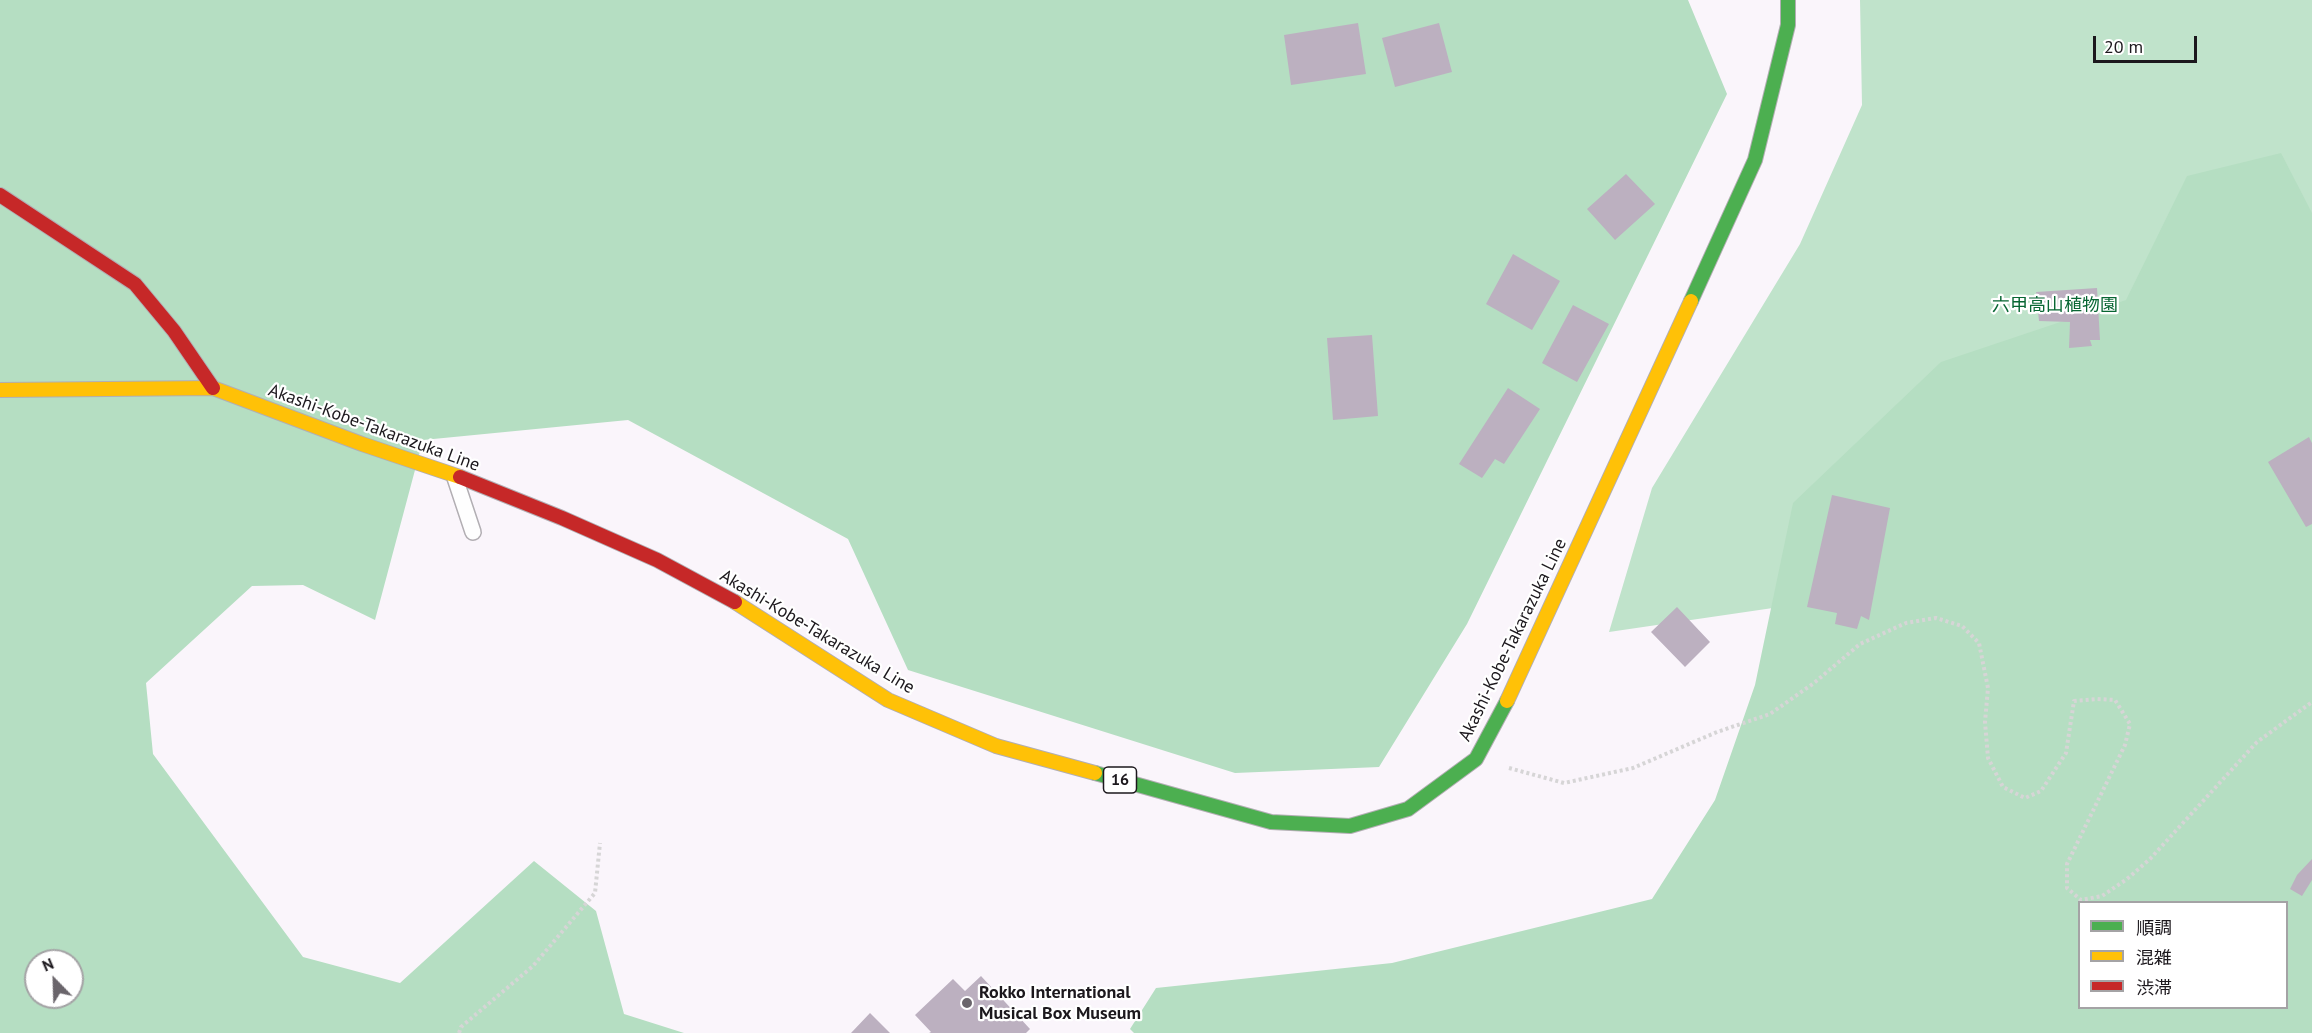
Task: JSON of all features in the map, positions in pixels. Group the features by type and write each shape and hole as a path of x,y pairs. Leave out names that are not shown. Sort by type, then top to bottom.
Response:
{"main road":[{"name":"Akashi-Kobe-Takarazuka Line","path":"0,390 213,388 362,444 454,475 562,518 657,560 747,609 888,700 996,746 1271,822 1350,826 1408,809 1476,759 1514,687 1755,160 1788,25 1788,0"},
{"path":"0,195 135,284 174,331 213,388"}],"lane":[{"path":"454,475 473,532"}],"path":[{"path":"1476,759 1564,783 1633,768 1717,732 1770,714 1814,683 1860,644 1906,623 1936,618 1962,626 1979,643 1988,688 1985,722 1988,758 2003,787 2025,798 2042,791 2066,753 2074,701 2115,700 2130,724 2125,745 2067,864 2067,888 2082,900 2102,896 2127,879 2150,859 2257,742 2312,702"},
{"path":"459,1033 461,1027 533,966 595,892 600,843"}],"green space":[{"path":"0,0 1688,0 1727,94 1467,624 1379,767 1235,773 908,670 848,539 628,420 423,440 375,620 303,585 252,586 146,683 153,754 303,957 400,983 534,861 596,911 624,1014 684,1033 0,1033"},
{"name":"六甲高山植物園","path":"1860,0 2312,0 2312,493 2162,551 1609,632 1652,488 1800,244 1862,105"},
{"path":"2281,153 2312,213 2312,1033 1134,1033 1130,1029 1156,988 1392,963 1652,899 1715,800 1755,685 1793,503 1941,362 2126,300 2187,176"}],"building":[{"path":"1358,23 1366,74 1291,85 1284,35"},
{"path":"1439,23 1452,72 1395,87 1382,38"},
{"path":"1626,174 1655,204 1615,240 1587,209"},
{"path":"1513,254 1560,281 1532,330 1486,304"},
{"path":"2097,288 2100,340 2090,340 2092,346 2069,348 2070,322 2039,321 2036,292"},
{"path":"1573,305 1609,324 1577,382 1542,363"},
{"path":"1372,335 1378,416 1333,420 1327,338"},
{"path":"1508,388 1540,409 1504,464 1495,459 1482,478 1459,464"},
{"path":"2309,437 2312,443 2312,524 2306,527 2268,462"},
{"path":"1832,495 1890,508 1869,620 1861,616 1857,629 1835,624 1837,613 1807,607"},
{"path":"1677,607 1710,642 1685,667 1651,632"},
{"path":"2312,859 2312,880 2302,896 2290,889 2297,875"},
{"name":"Rokko International Musical Box Museum","path":"981,976 1030,1029 1026,1033 929,1033 931,1032 915,1015 953,979 965,991"},
{"path":"870,1013 890,1033 851,1033"}],"traffic: fast":[{"path":"1691,301 1755,160 1788,25 1788,0"},
{"path":"1095,773 1271,822 1350,826 1408,809 1476,759 1507,701"}],"traffic: slow":[{"path":"1507,701 1691,301"},
{"path":"0,390 213,388 362,444 460,477"},
{"path":"735,602 888,700 996,746 1095,773"}],"traffic: jam":[{"path":"0,195 135,284 174,331 213,388"},
{"path":"460,477 562,518 657,560 735,602"}],"place":[{"name":"Rokko International Musical Box Museum","path":"967,1003"}]}
